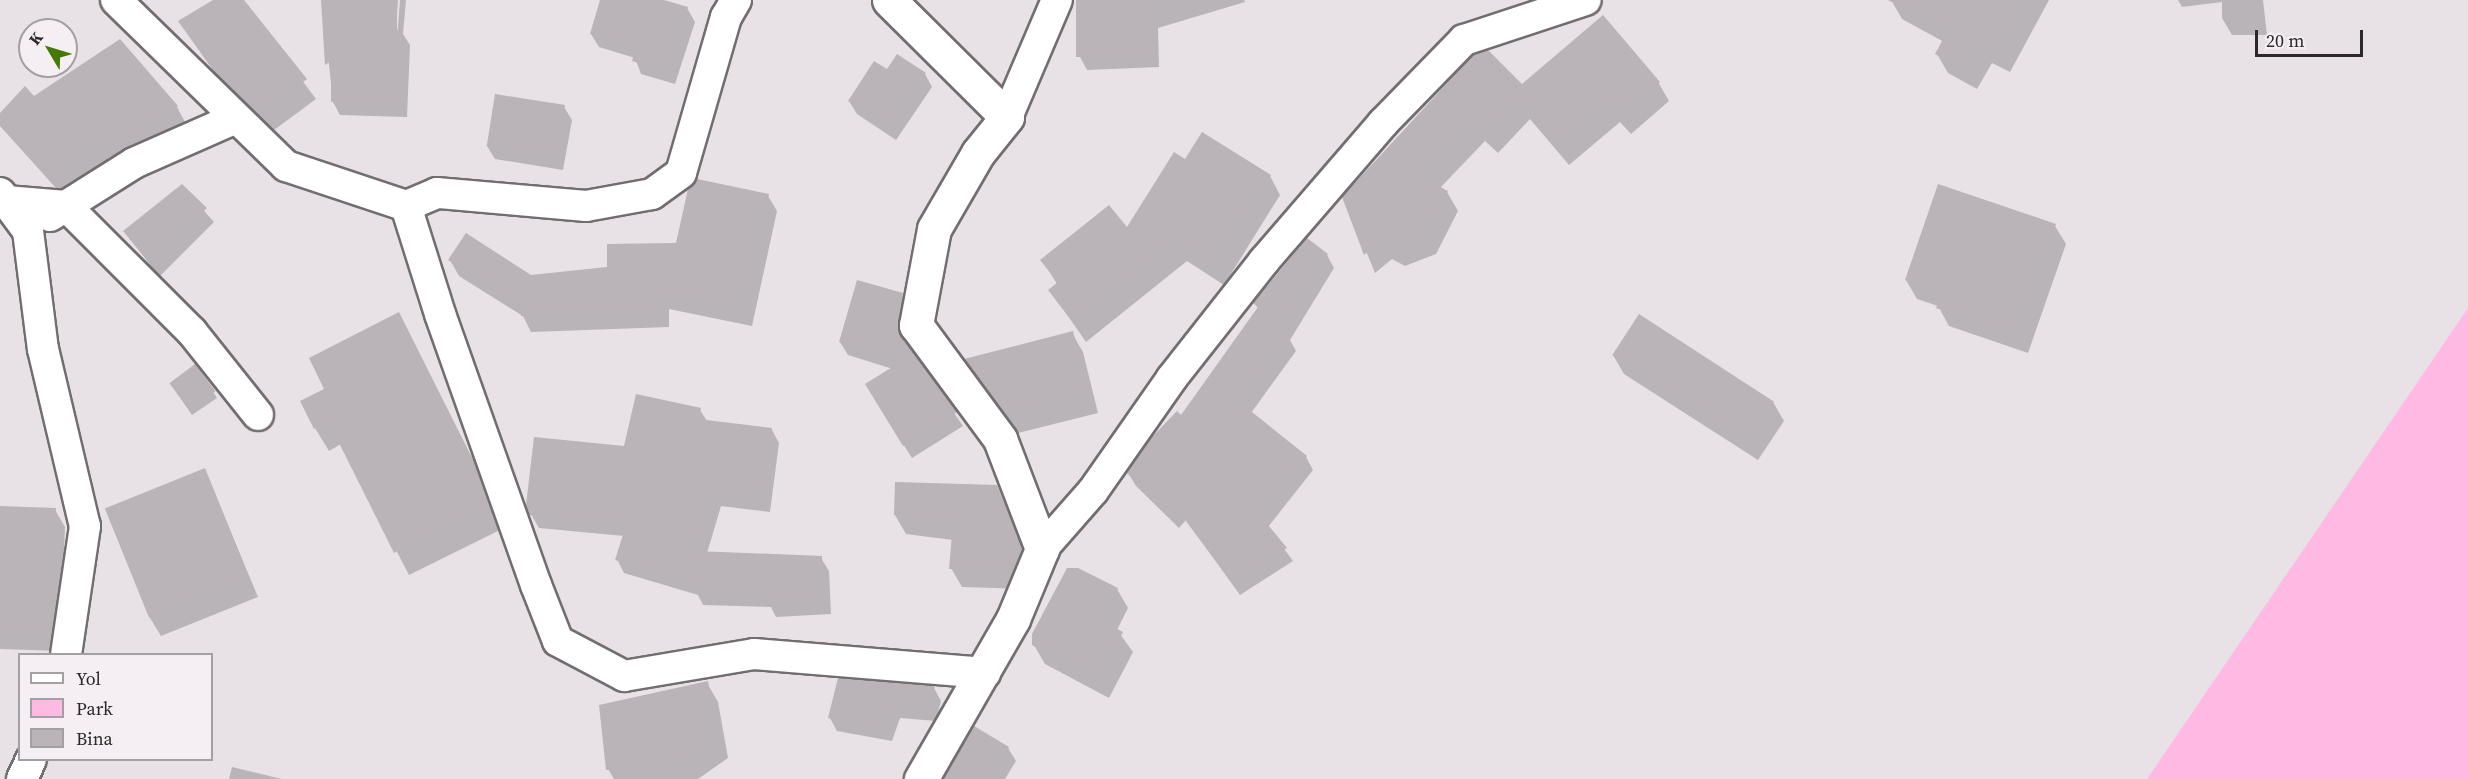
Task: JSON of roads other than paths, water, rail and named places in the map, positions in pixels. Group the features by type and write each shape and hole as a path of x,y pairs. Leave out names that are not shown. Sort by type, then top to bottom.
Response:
{"street":[{"path":"116,0 286,166 406,206 437,193 586,206 652,194 681,173 726,17 736,0"},
{"path":"889,0 1007,117"},
{"path":"1042,549 1000,439 916,325 934,229 978,153 1007,117 1057,0"},
{"path":"921,779 985,673 1013,619 1042,549 1093,491 1172,378 1264,261 1383,123 1464,40 1586,0"},
{"path":"28,231 134,163 236,118"},
{"path":"3,197 66,206 192,332 258,415"},
{"path":"3,197 28,231 44,349 85,526 66,653"},
{"path":"406,206 440,314 558,641 624,676 754,654 985,673"},
{"path":"22,779 30,761"}]}
